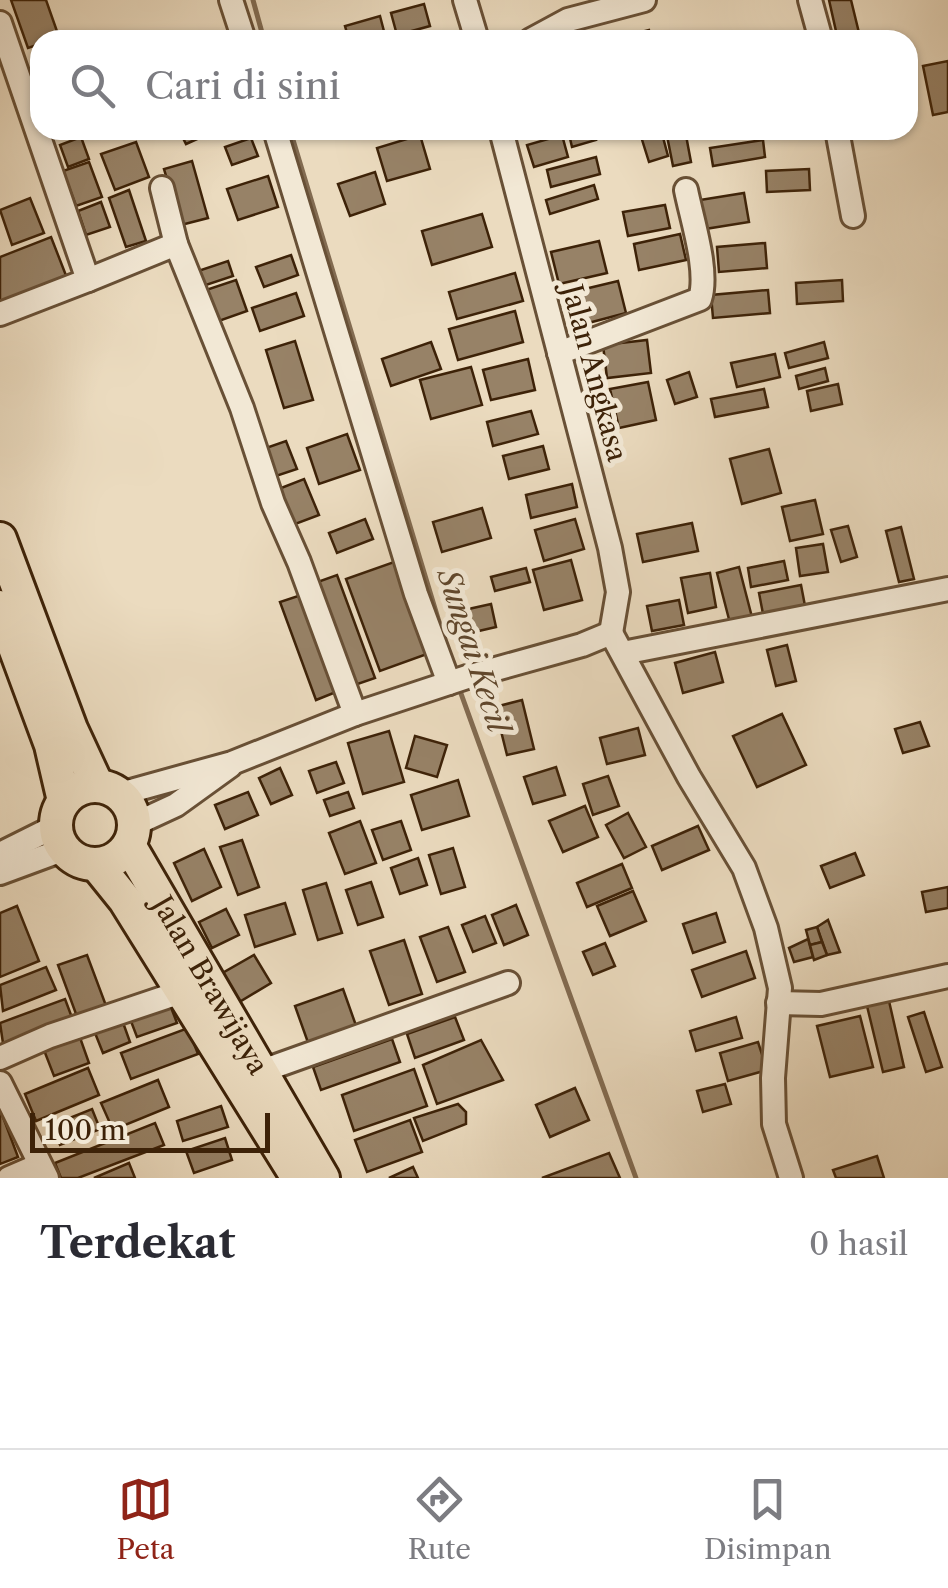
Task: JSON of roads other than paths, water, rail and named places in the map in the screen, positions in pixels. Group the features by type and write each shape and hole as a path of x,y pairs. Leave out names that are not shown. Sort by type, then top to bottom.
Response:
{"highway":[{"path":"0,538 71,729 108,789 133,813 132,835 120,855 96,864 84,862 61,826 51,746 0,607"},
{"path":"61,826 84,787 108,789"},
{"name":"Jalan Brawijaya","path":"132,835 323,1178"},
{"name":"Jalan Brawijaya","path":"96,864 125,900 298,1178"}],"street":[{"path":"231,0 241,30"},
{"path":"465,0 474,30"},
{"path":"550,30 568,20 644,0"},
{"path":"810,0 818,30"},
{"path":"0,23 30,103"},
{"path":"42,140 88,280"},
{"path":"277,140 416,594 456,681"},
{"name":"Jalan Angkasa","path":"504,140 614,571 617,643"},
{"path":"839,140 853,216"},
{"path":"162,188 176,244 242,408 273,503 355,714"},
{"path":"559,353 700,299 702,271 686,190"},
{"path":"0,314 176,244"},
{"path":"108,789 232,764 355,714 582,645 617,643 948,589"},
{"path":"617,643 751,885 775,959 780,988 772,1078 774,1114 791,1178"},
{"path":"132,835 232,764"},
{"path":"0,854 61,826"},
{"path":"0,873 61,826"},
{"path":"778,1003 800,1006 838,1001 948,976"},
{"path":"262,1071 508,983"},
{"path":"0,1058 50,1036 181,992"},
{"path":"0,1083 43,1171 8,1178"}],"waterway":[{"name":"Sungai Kecil","path":"253,0 261,30"},
{"name":"Sungai Kecil","path":"293,140 443,635"},
{"name":"Sungai Kecil","path":"459,688 636,1178"}]}
